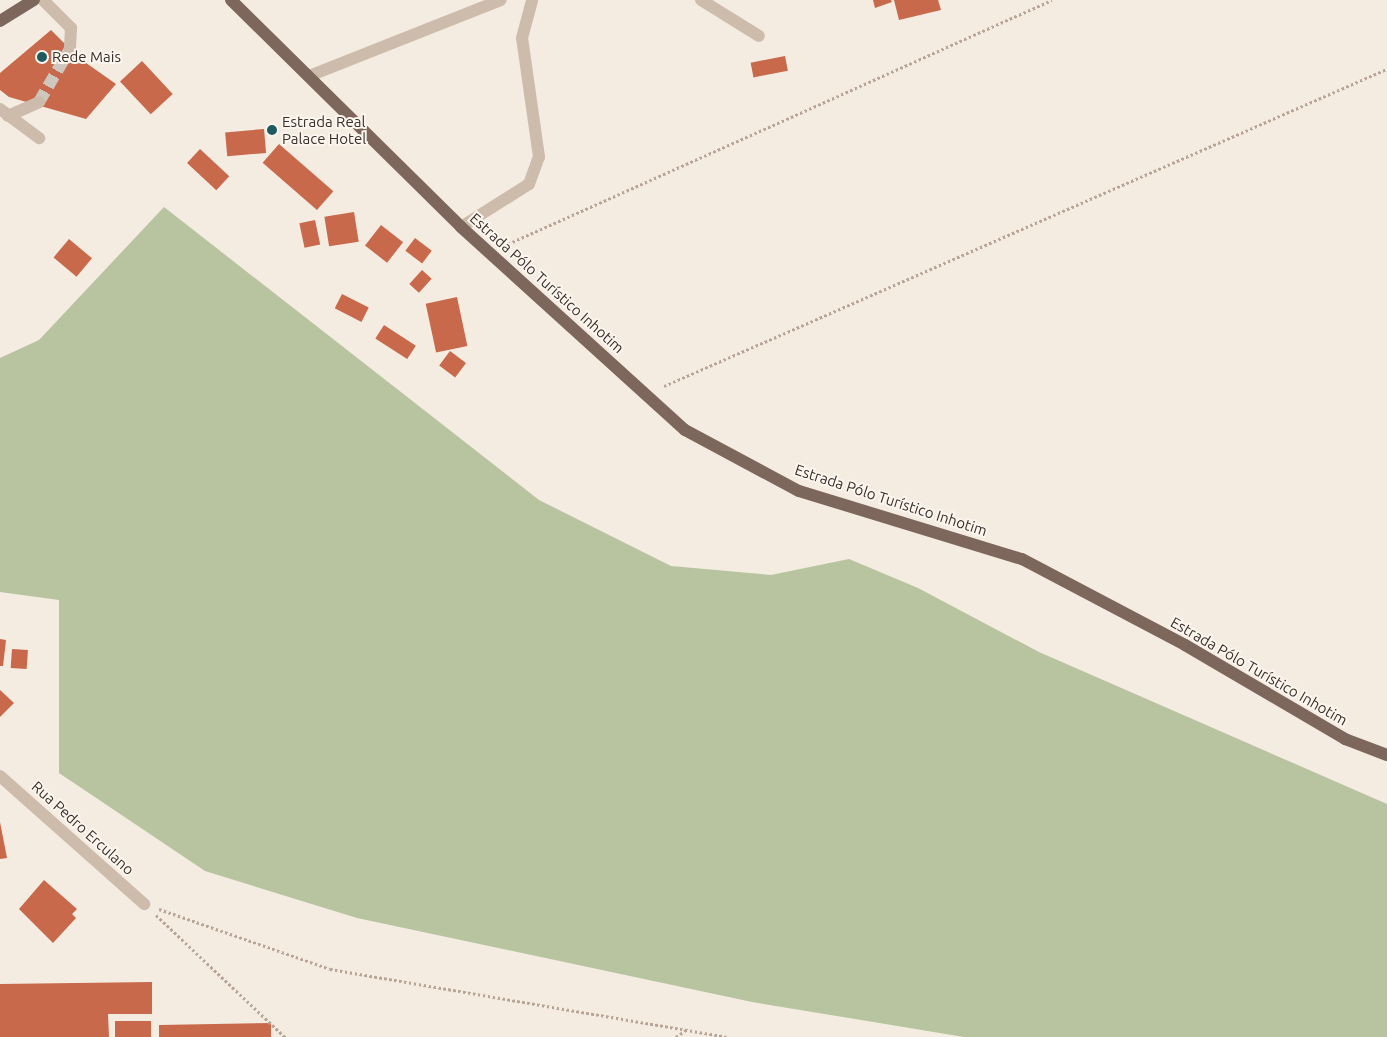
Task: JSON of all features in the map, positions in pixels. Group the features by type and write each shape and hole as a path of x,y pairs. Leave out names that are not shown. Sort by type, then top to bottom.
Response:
{"main road":[{"path":"0,21 34,0"},
{"name":"Estrada Pólo Turístico Inhotim","path":"231,0 243,5 310,76 461,227 685,430 799,490 1022,559 1185,645 1345,739 1387,755"}],"street":[{"path":"43,0 72,28 70,49"},
{"path":"310,76 501,0"},
{"path":"461,227 529,184 539,158 522,38 532,0"},
{"path":"701,0 759,36"},
{"path":"4,113 38,102"},
{"path":"4,113 39,138"},
{"name":"Rua Pedro Erculano","path":"0,776 144,904"}],"path":[{"path":"489,252 1052,0"},
{"path":"645,394 1387,69"},
{"path":"144,904 330,969 726,1037"},
{"path":"144,904 285,1037"},
{"path":"676,1037 686,1029"}],"green space":[{"path":"164,207 539,500 671,566 771,575 849,559 918,588 1039,652 1387,804 1387,1037 964,1037 752,1002 357,918 205,871 59,773 59,600 0,592 0,358 39,340"}],"building":[{"path":"873,0 891,0 892,2 875,8"},
{"path":"894,0 938,0 941,10 899,20"},
{"path":"51,30 79,58 116,84 86,119 9,97 0,90 0,73"},
{"path":"785,56 788,71 754,77 751,63"},
{"path":"142,61 173,94 151,114 120,81"},
{"path":"264,129 266,153 227,156 225,132"},
{"path":"279,144 333,191 317,210 263,163"},
{"path":"200,149 229,176 216,190 187,163"},
{"path":"354,212 359,242 329,246 324,217"},
{"path":"315,220 320,244 305,248 299,223"},
{"path":"381,225 403,242 387,263 365,245"},
{"path":"415,238 432,251 422,263 405,251"},
{"path":"69,239 92,258 77,277 54,257"},
{"path":"422,270 432,279 419,293 409,284"},
{"path":"342,294 369,308 361,322 335,308"},
{"path":"457,297 467,346 436,353 426,304"},
{"path":"384,325 416,346 407,359 375,338"},
{"path":"450,351 466,363 455,377 439,365"},
{"path":"0,639 6,640 3,666 0,666"},
{"path":"12,649 28,650 27,669 11,668"},
{"path":"0,690 14,703 0,717"},
{"path":"0,822 7,858 0,859"},
{"path":"44,880 77,909 72,914 76,918 53,943 19,909"},
{"path":"152,982 152,1014 108,1014 109,1037 0,1037 0,984"},
{"path":"115,1021 151,1021 151,1037 115,1037"},
{"path":"271,1023 271,1037 159,1037 159,1025"}],"tunnel":[{"path":"39,102 70,49"}],"place":[{"name":"Rede Mais","path":"42,57"},
{"name":"Estrada Real Palace Hotel","path":"272,130"}]}
